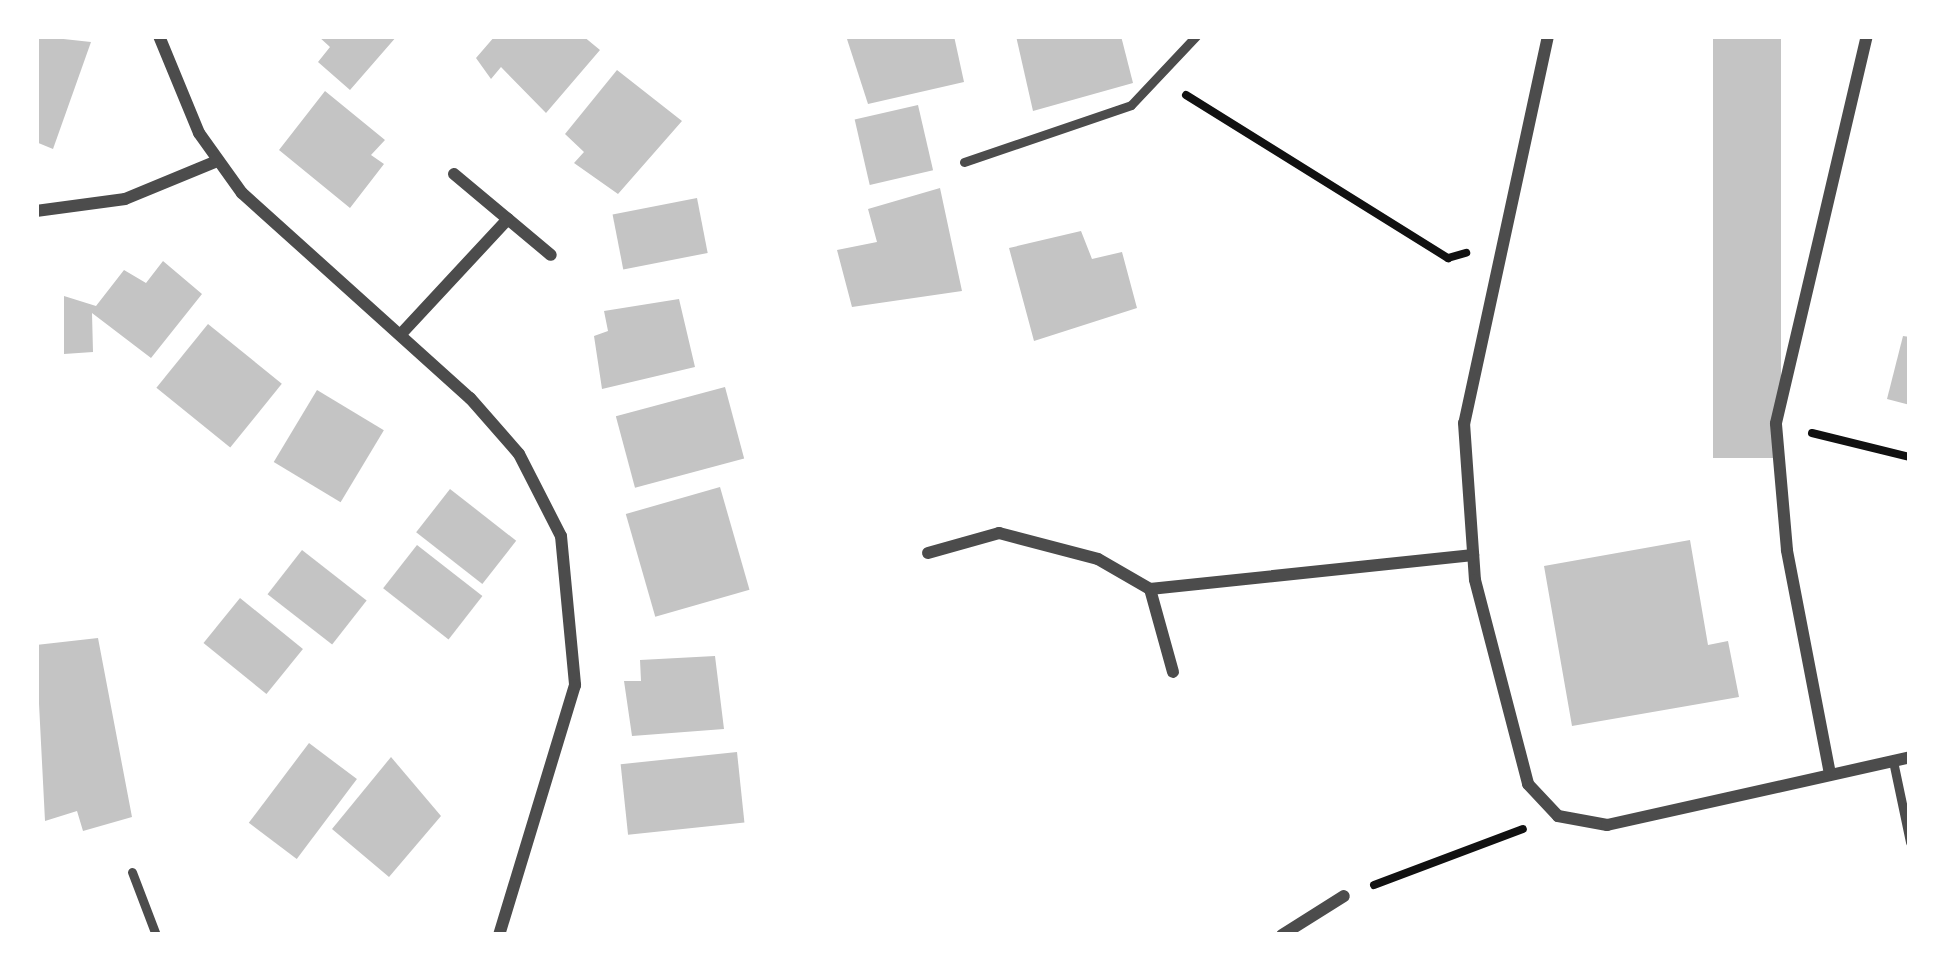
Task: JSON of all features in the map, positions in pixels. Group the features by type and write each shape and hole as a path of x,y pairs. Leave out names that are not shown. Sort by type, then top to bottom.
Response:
{"street":[{"path":"159,36 217,161 401,334 519,454 561,536 572,587 566,735 500,935"},
{"path":"1548,36 1464,423 1474,555 1512,746 1558,816 1606,825 1910,758"},
{"path":"1830,773 1787,550 1776,423 1867,36"},
{"path":"36,212 125,199 217,161"},
{"path":"454,174 551,255"},
{"path":"401,334 508,219"},
{"path":"928,554 999,533 1077,550 1150,589 1474,555"},
{"path":"1150,589 1173,672"},
{"path":"1282,935 1344,896"}],"lane":[{"path":"964,162 1131,104 1164,81 1196,36"},
{"path":"1893,761 1910,842"},
{"path":"132,872 155,935"}],"path":[{"path":"1164,81 1448,258 1504,244"},
{"path":"1776,423 1910,457"},
{"path":"1344,896 1558,816"}],"building":[{"path":"36,36 91,42 53,149 36,142"},
{"path":"318,36 397,36 350,90 318,62 330,47"},
{"path":"495,36 583,36 600,50 546,113 501,67 491,79 476,58"},
{"path":"846,36 954,36 964,82 868,104"},
{"path":"1016,36 1121,36 1133,83 1033,111"},
{"path":"1713,36 1781,36 1781,458 1713,458"},
{"path":"617,70 682,121 618,194 574,163 584,152 565,134"},
{"path":"325,91 385,140 371,155 384,164 350,208 279,150"},
{"path":"918,105 933,170 870,185 855,120"},
{"path":"940,188 962,291 852,307 837,250 877,242 868,209"},
{"path":"697,198 708,253 623,269 613,214"},
{"path":"1081,231 1092,259 1122,252 1137,308 1034,341 1009,248"},
{"path":"163,261 202,294 151,358 92,313 93,352 64,354 64,296 96,306 124,270 146,283"},
{"path":"679,299 695,367 602,389 594,336 608,331 604,311"},
{"path":"208,324 282,384 230,448 156,388"},
{"path":"1903,336 1910,337 1910,405 1887,399"},
{"path":"725,387 744,458 635,488 616,416"},
{"path":"317,390 384,430 341,502 274,462"},
{"path":"720,487 749,590 655,617 626,514"},
{"path":"450,489 516,541 482,584 416,532"},
{"path":"1690,540 1708,645 1728,641 1739,697 1572,726 1544,566"},
{"path":"417,545 482,596 449,639 383,588"},
{"path":"302,550 367,600 332,645 268,594"},
{"path":"240,598 303,649 266,694 203,643"},
{"path":"98,638 132,817 83,831 77,811 45,821 36,645"},
{"path":"715,656 724,729 632,736 624,681 641,681 640,660"},
{"path":"309,743 357,779 297,859 249,823"},
{"path":"737,752 744,823 628,835 621,764"},
{"path":"391,757 441,816 389,877 332,829"}]}
